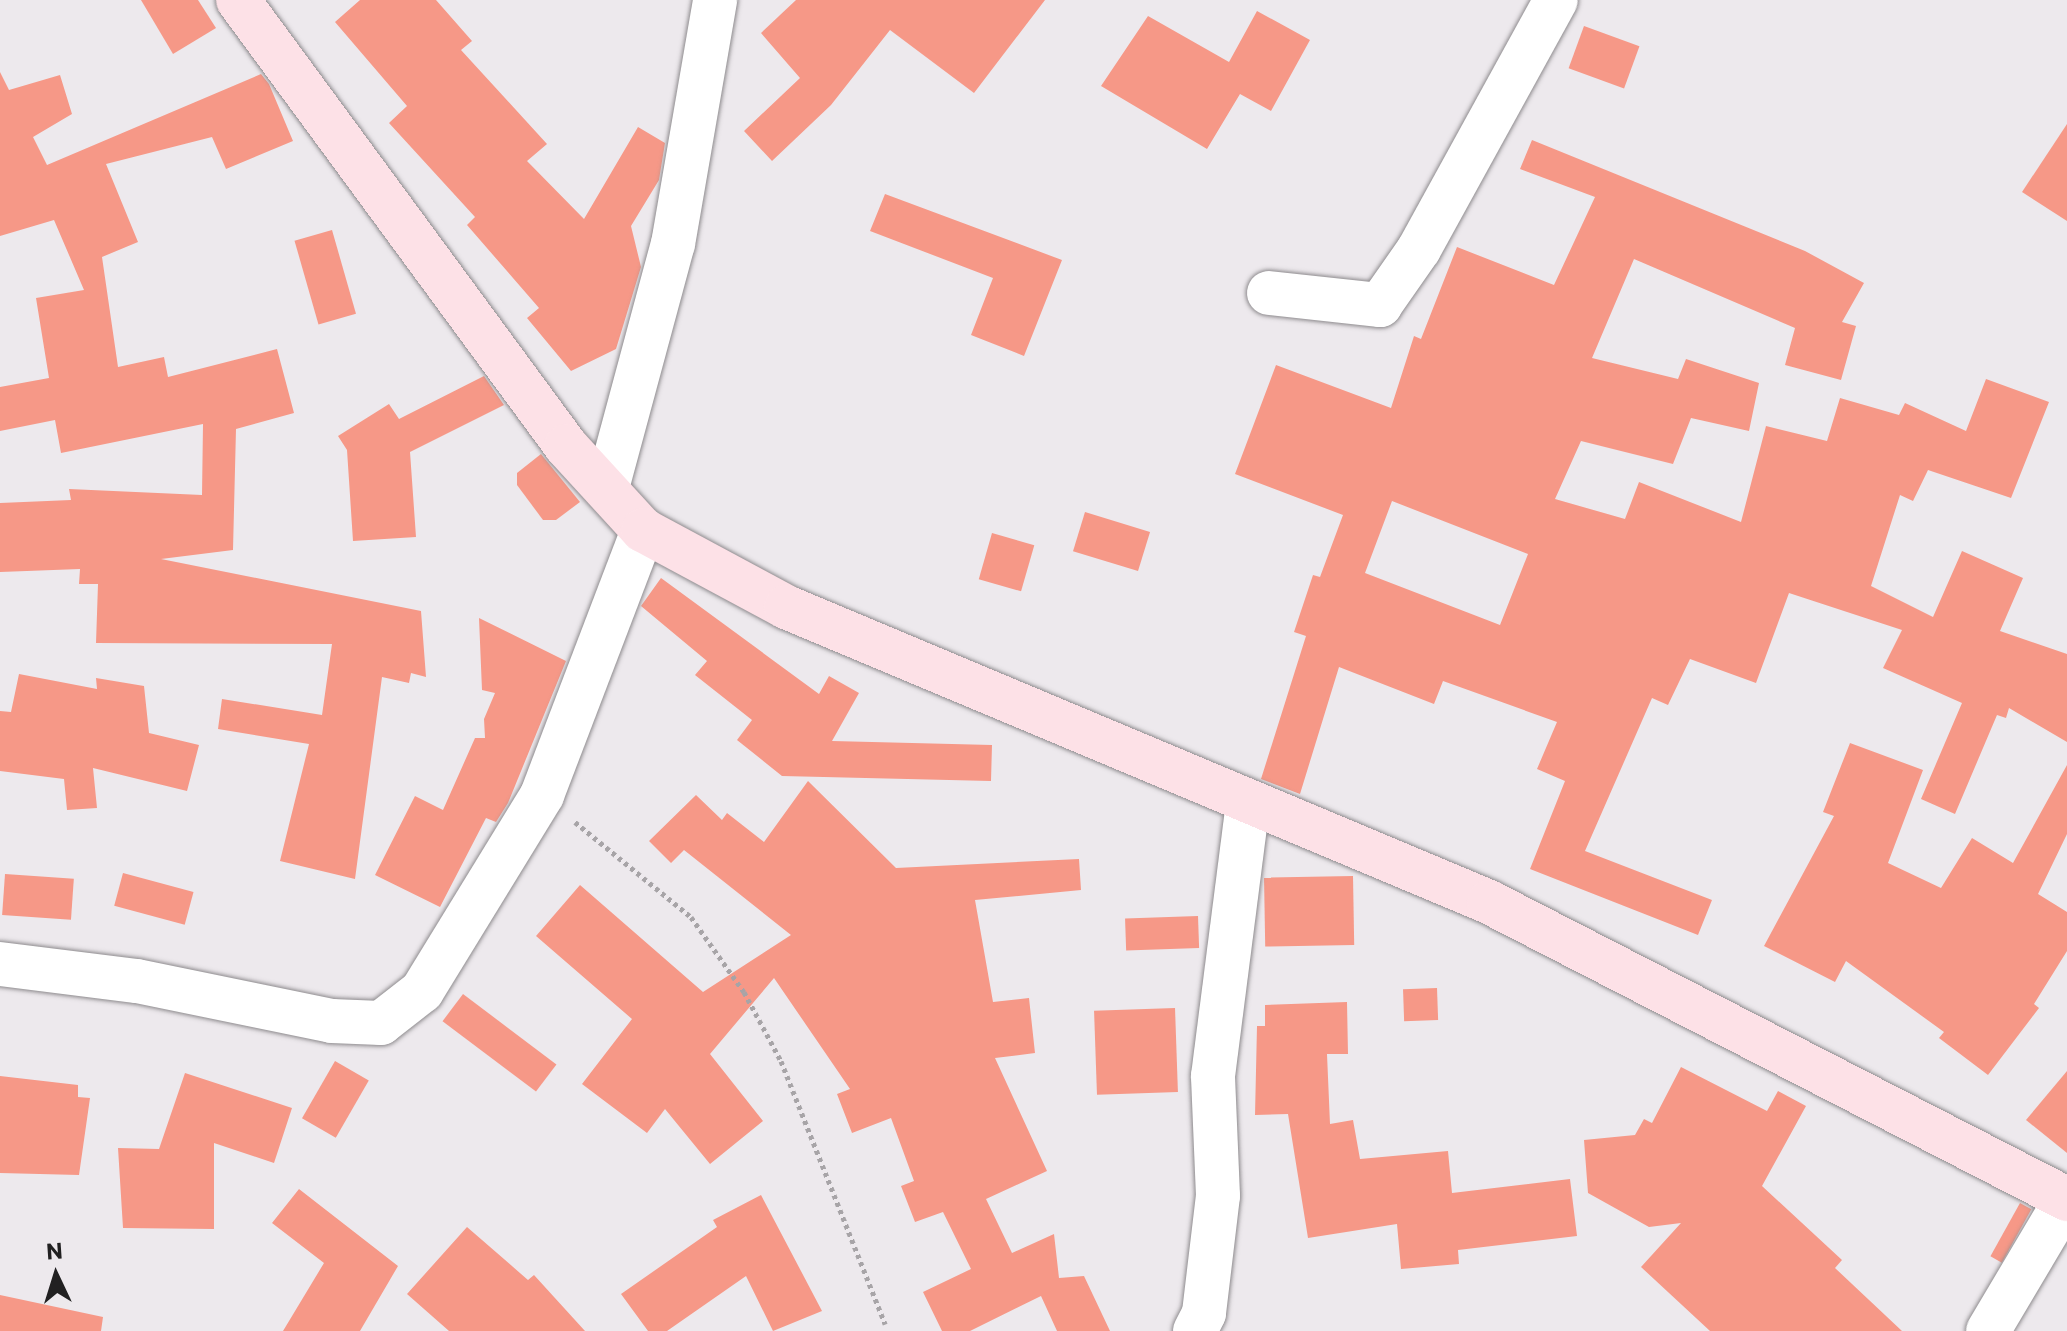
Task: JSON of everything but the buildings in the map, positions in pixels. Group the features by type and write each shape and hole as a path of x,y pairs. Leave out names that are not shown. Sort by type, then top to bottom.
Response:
{"street":[{"path":"238,0 566,446 643,530 786,607 1106,738 1248,803 1489,902 2067,1199 1988,1331"},
{"path":"607,488 673,244 715,0"},
{"path":"1269,293 1380,305 1419,249 1556,0"},
{"path":"0,964 137,981 332,1021 381,1023 422,991 542,795 643,530"},
{"path":"1195,1331 1204,1313 1218,1196 1213,1076 1248,803"}],"path":[{"path":"542,795 691,917 744,992 781,1061 885,1324"}]}
